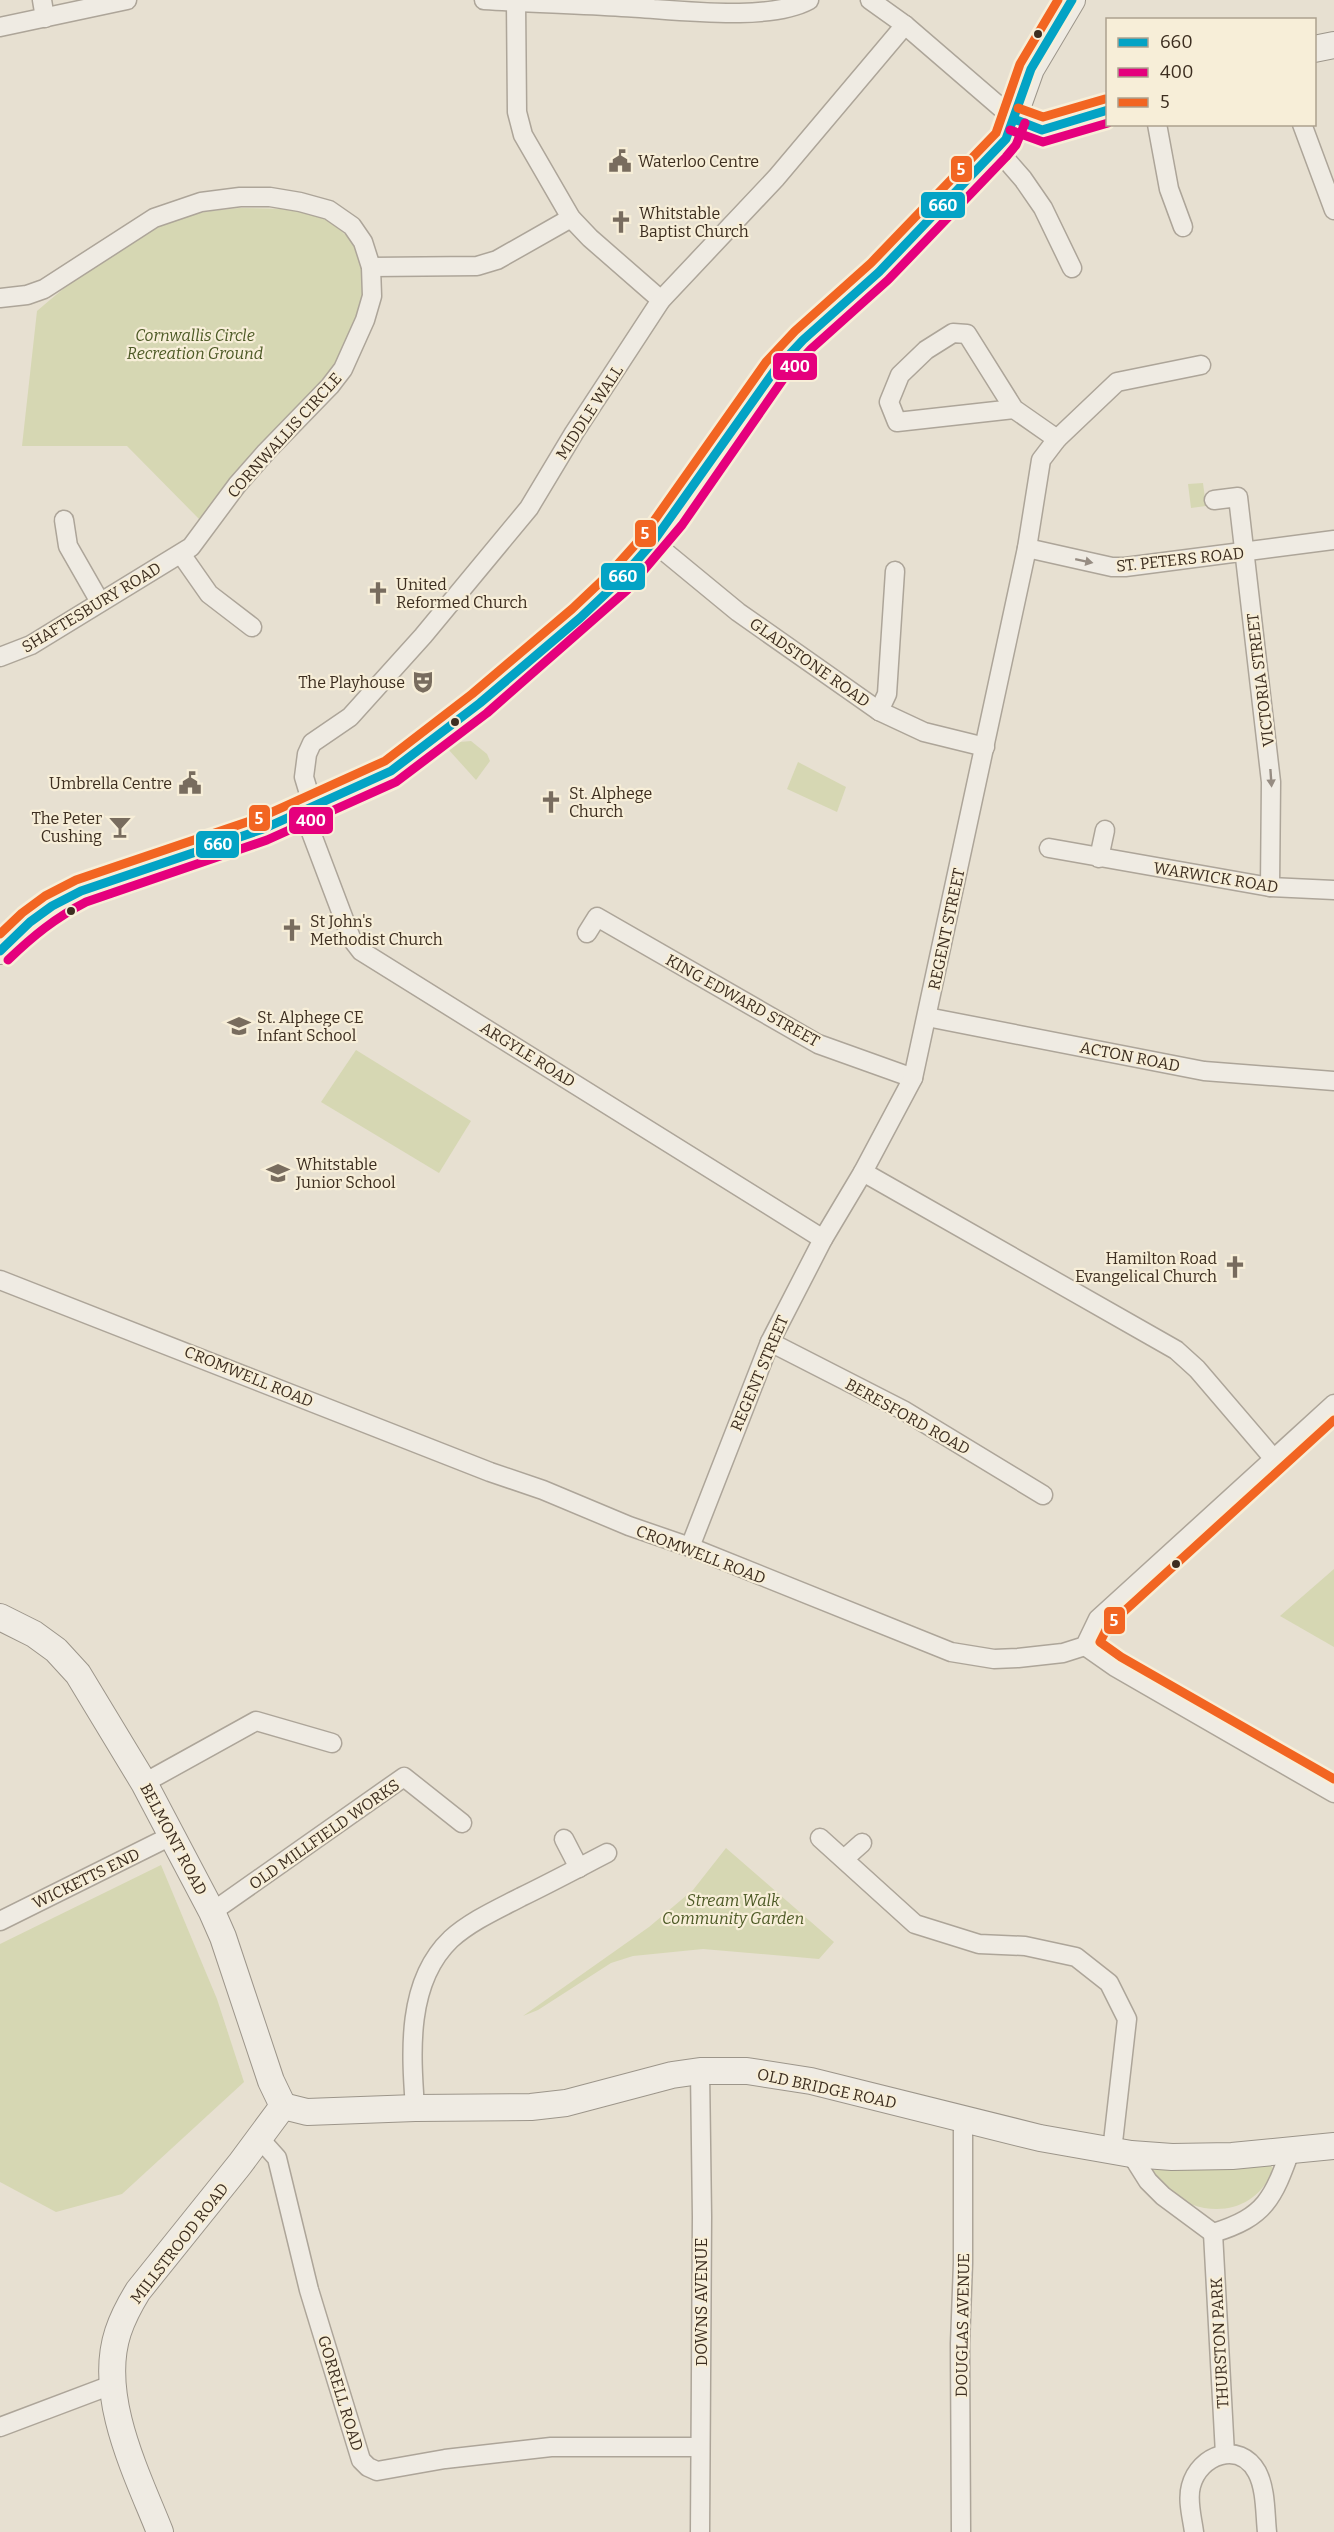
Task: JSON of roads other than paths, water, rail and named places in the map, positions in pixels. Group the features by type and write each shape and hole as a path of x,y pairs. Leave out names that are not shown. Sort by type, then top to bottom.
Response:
{"street":[{"path":"0,27 44,9 127,0"},
{"path":"484,0 744,12 778,11 792,8 809,0"},
{"path":"870,0 905,25 1014,119 1042,130 1106,110"},
{"path":"1,948 45,911 81,891 263,829 391,771 480,703 580,618 618,582 653,542 775,370 803,340 879,272 1006,139 1031,69 1072,0"},
{"path":"516,2 517,112 523,135 572,218 590,238 661,300"},
{"name":"MIDDLE WALL","path":"308,809 304,777 307,754 312,743 350,717 423,636 529,508 574,433 661,300 776,178 905,25"},
{"path":"1316,49 1334,45"},
{"path":"1156,126 1169,189 1183,227"},
{"path":"1303,126 1334,210"},
{"path":"998,149 1043,208 1072,268"},
{"name":"CORNWALLIS CIRCLE","path":"0,298 27,295 44,289 154,218 201,202 240,197 270,197 329,210 352,226 363,242 371,267 372,296 365,320 343,369 330,386 237,485 191,547 181,554"},
{"path":"371,267 477,266 497,260 572,218"},
{"path":"1014,409 897,422 889,402 900,375 926,350 953,333 967,334 1014,409 1057,439"},
{"name":"REGENT STREET","path":"690,1547 770,1342 823,1239 863,1172 913,1078 1027,548 1041,460 1057,439 1117,382 1201,365"},
{"name":"VICTORIA STREET","path":"1214,500 1238,497 1271,782 1270,887"},
{"path":"64,520 68,546 100,602"},
{"name":"ST. PETERS ROAD","path":"1027,548 1112,567 1245,553 1334,540"},
{"name":"GLADSTONE ROAD","path":"653,542 738,612 879,711 924,732 985,747"},
{"path":"181,554 209,594 252,627"},
{"name":"SHAFTESBURY ROAD","path":"0,657 31,645 181,554"},
{"path":"879,711 887,694 895,571"},
{"name":"ARGYLE ROAD","path":"308,809 351,938 361,951 823,1239"},
{"path":"1099,858 1105,830"},
{"name":"WARWICK ROAD","path":"1049,848 1270,887 1334,890"},
{"name":"KING EDWARD STREET","path":"587,933 597,917 818,1044 913,1078"},
{"name":"ACTON ROAD","path":"927,1017 1204,1071 1334,1081"},
{"path":"863,1172 1176,1350 1197,1369 1274,1460"},
{"name":"CROMWELL ROAD","path":"0,1280 490,1472 543,1490 629,1526 690,1547 951,1652 994,1659 1018,1658 1063,1653 1085,1646"},
{"name":"BERESFORD ROAD","path":"770,1342 903,1410 1043,1495"},
{"path":"1334,1404 1098,1620 1085,1646 1115,1667 1334,1793"},
{"name":"BELMONT ROAD","path":"0,1617 34,1634 56,1650 78,1674 144,1783 173,1834 223,1937 271,2080 283,2106"},
{"path":"144,1783 256,1720 332,1743"},
{"name":"OLD MILLFIELD WORKS","path":"212,1912 404,1777 462,1823"},
{"name":"WICKETTS END","path":"0,1921 173,1834"},
{"path":"820,1838 915,1924 979,1944 1024,1946 1076,1957 1109,1983 1127,2019 1121,2152 1155,2188 1213,2233 1232,2228 1252,2217 1266,2204 1278,2184 1291,2149"},
{"path":"564,1839 579,1868"},
{"path":"844,1859 862,1843"},
{"path":"415,2108 412,2049 416,2010 424,1981 438,1955 450,1940 471,1924 606,1853"},
{"name":"OLD BRIDGE ROAD","path":"283,2106 307,2112 531,2107 566,2103 646,2081 700,2071 747,2072 811,2081 1040,2138 1121,2152 1172,2157 1232,2156 1334,2146"},
{"name":"DOWNS AVENUE","path":"700,2071 702,2217 700,2532"},
{"name":"MILLSTROOD ROAD","path":"160,2532 128,2451 117,2410 113,2361 117,2334 125,2313 138,2291 260,2139 283,2106"},
{"name":"DOUGLAS AVENUE","path":"961,2532 960,2344 963,2264 963,2118"},
{"name":"GORRELL ROAD","path":"260,2139 277,2158 309,2290 361,2460 368,2468 377,2471 445,2459 551,2447 700,2447"},
{"name":"THURSTON PARK","path":"1213,2233 1225,2454"},
{"path":"0,2427 114,2384"},
{"path":"1194,2532 1189,2498 1191,2485 1203,2464 1212,2457 1225,2454 1238,2455 1247,2460 1256,2470 1261,2481 1267,2532"}],"place":[{"name":"Waterloo Centre","path":"620,161"},
{"name":"Whitstable Baptist Church","path":"621,222"},
{"name":"United Reformed Church","path":"378,593"},
{"name":"The Playhouse","path":"423,682"},
{"name":"Umbrella Centre","path":"190,783"},
{"name":"St. Alphege Church","path":"551,802"},
{"name":"The Peter Cushing","path":"120,827"},
{"name":"St John's Methodist Church","path":"292,930"},
{"name":"St. Alphege CE Infant School","path":"239,1026"},
{"name":"Whitstable Junior School","path":"278,1173"},
{"name":"Hamilton Road Evangelical Church","path":"1235,1267"}],"park label":[{"name":"Cornwallis Circle Recreation Ground","path":"195,344"},
{"name":"Stream Walk Community Garden","path":"733,1909"}]}
